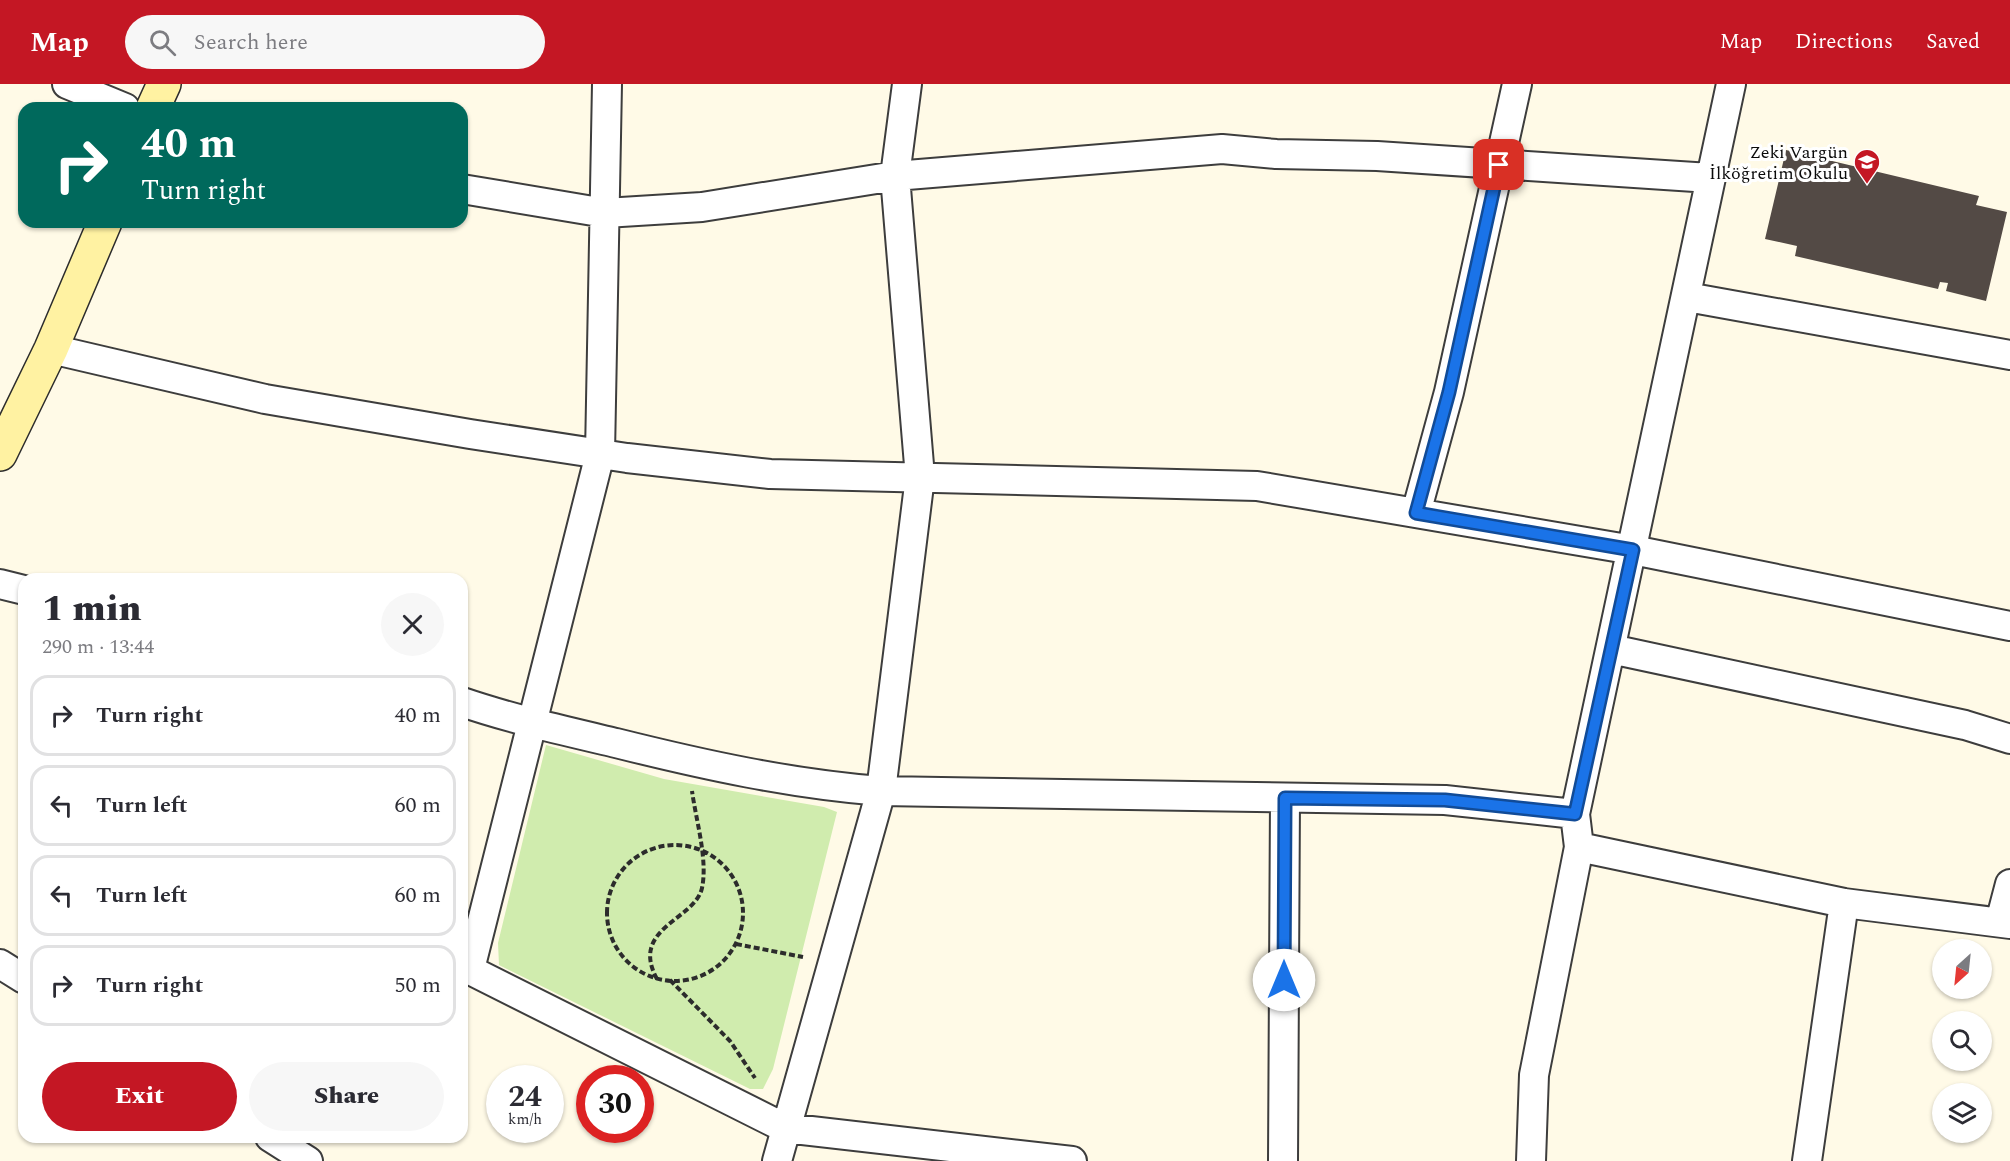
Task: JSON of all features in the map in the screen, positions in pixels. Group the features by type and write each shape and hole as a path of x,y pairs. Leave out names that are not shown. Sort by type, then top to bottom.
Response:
{"street":[{"path":"67,84 110,102"},
{"path":"156,102 164,84"},
{"path":"468,960 532,723 600,454 607,84"},
{"path":"777,1161 881,791 920,477 895,176 907,84"},
{"path":"1416,513 1449,392 1517,84"},
{"path":"1531,1161 1534,1075 1580,847 1575,814 1731,84"},
{"path":"468,190 605,213 702,207 895,176 1222,149 1276,154 1377,156 1710,178"},
{"path":"0,454 51,349 102,228"},
{"path":"1687,297 2010,355"},
{"path":"51,349 265,399 600,454 770,474 1257,486 1633,550 2010,626"},
{"path":"0,584 18,588"},
{"path":"1611,649 1965,724 2010,739"},
{"path":"468,704 532,723 687,760 760,776 832,787 881,791 1445,800 1575,814"},
{"path":"1283,1161 1285,798"},
{"path":"1580,847 1844,903 2005,923 2010,884"},
{"path":"1814,1160 1844,903"},
{"path":"0,964 18,975"},
{"path":"468,968 785,1128 1072,1161"},
{"path":"280,1143 308,1161"}],"path":[{"path":"657,979 651,968 650,955 656,936 670,921 690,906 701,892 704,874 687,760"},
{"path":"680,845 701,850 720,862 734,879 742,900 743,922 736,945 722,963 703,976 680,981 657,979 637,969 621,954 610,935 607,913 611,891 621,871 638,856 647,852 657,848 680,845"},
{"path":"736,945 832,963"},
{"path":"669,980 730,1041 758,1082"}],"green space":[{"path":"546,745 664,779 824,807 837,812 773,1069 763,1089 750,1089 499,965 498,943"}],"building":[{"path":"1786,150 1979,196 1976,205 2007,212 1986,301 1946,291 1948,283 1940,282 1938,289 1795,256 1797,246 1765,239"}],"place":[{"name":"Zeki Vargün İlköğretim Okulu","path":"1867,185"}],"route":[{"path":"1284,980 1285,798 1445,800 1575,814 1633,550 1416,513 1449,392 1499,165"}]}
